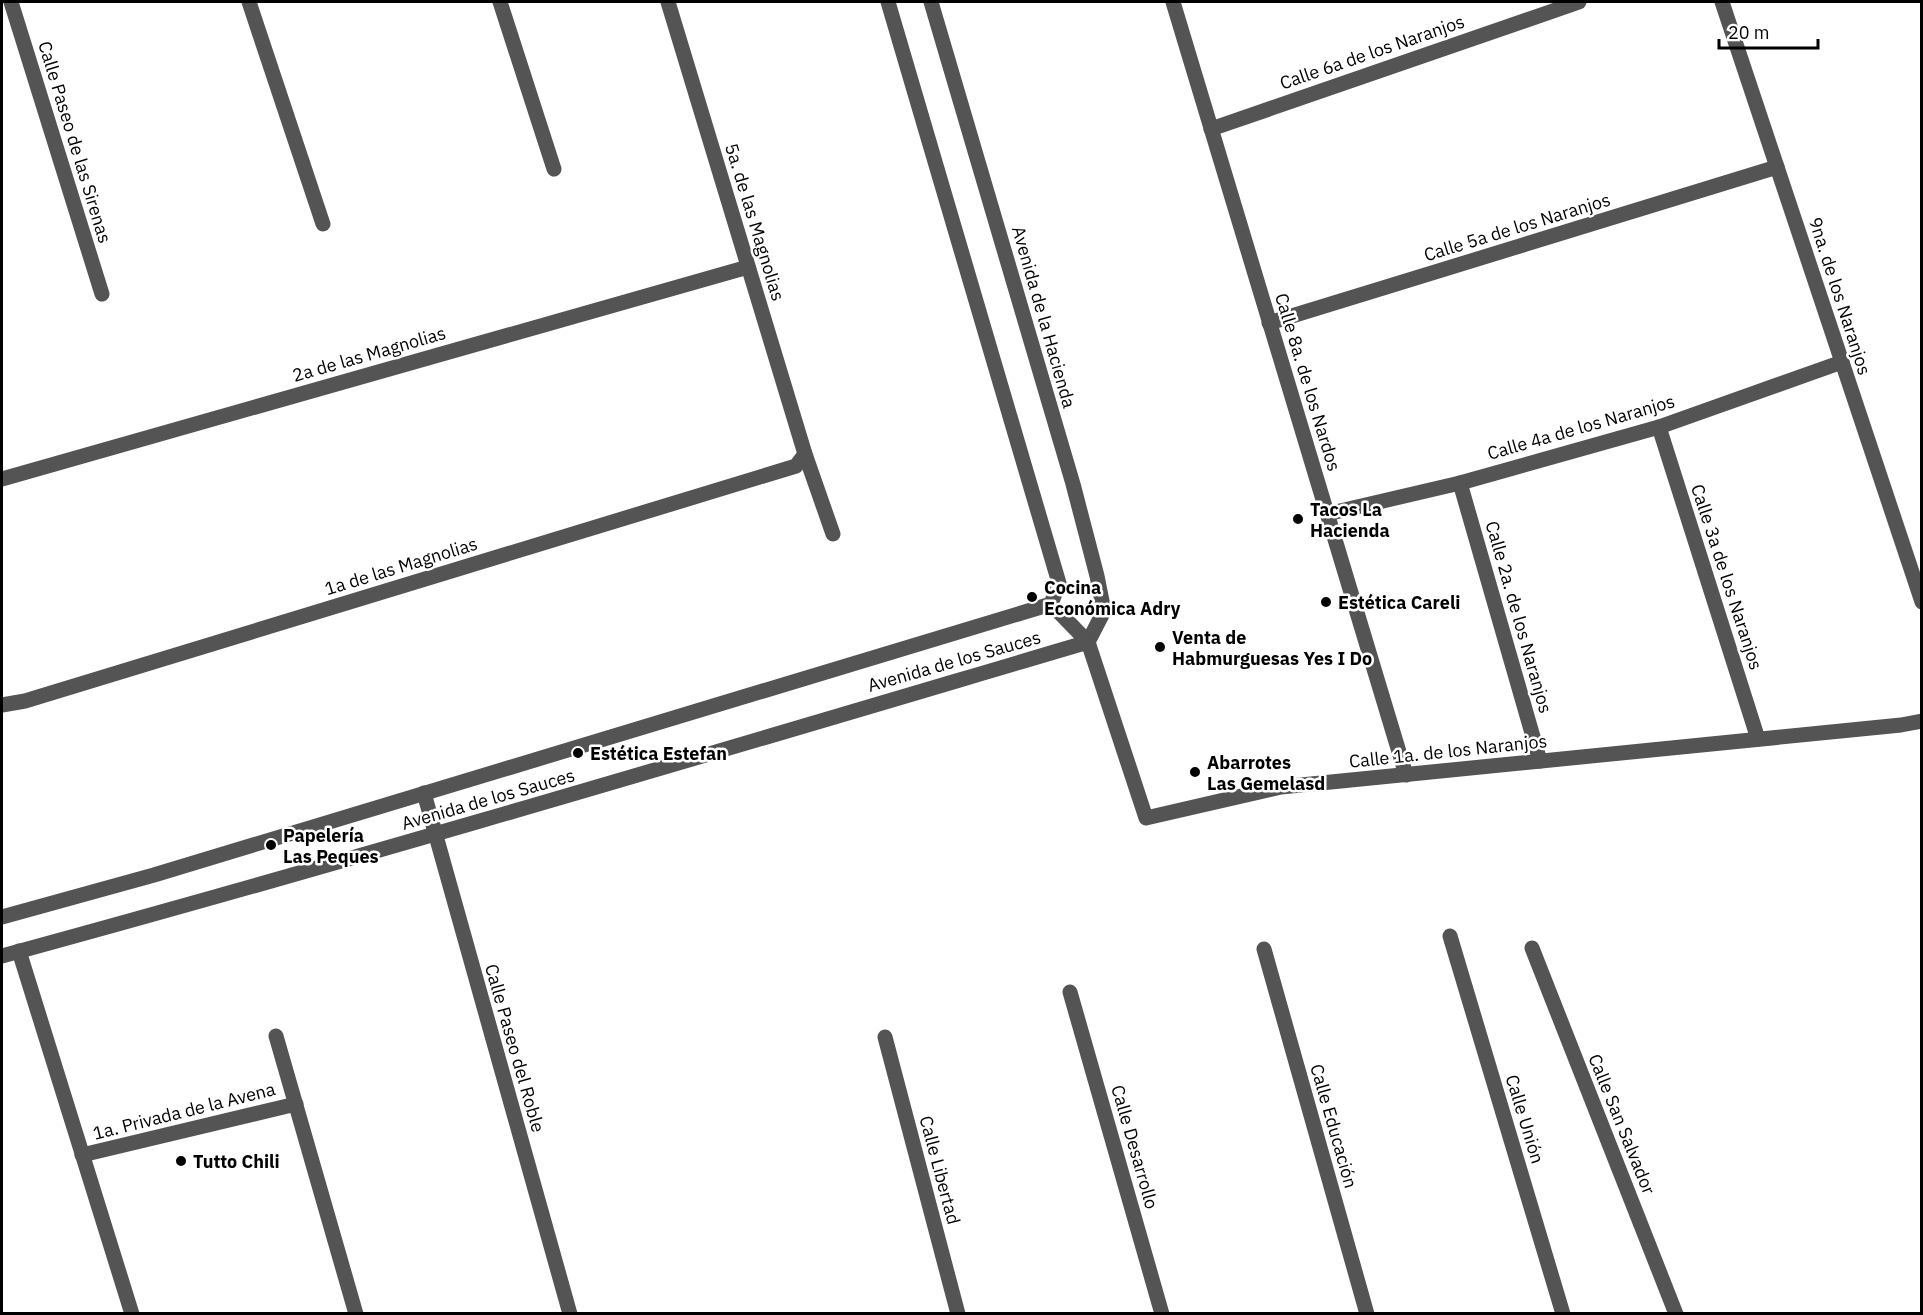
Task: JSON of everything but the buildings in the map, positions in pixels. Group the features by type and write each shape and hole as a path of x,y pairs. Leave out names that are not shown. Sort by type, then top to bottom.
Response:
{"street":[{"name":"Calle Paseo de las Sirenas","path":"11,2 102,294"},
{"path":"249,2 323,224"},
{"path":"500,2 554,170"},
{"name":"5a. de las Magnolias","path":"668,2 805,454 833,534"},
{"path":"888,2 1059,584 1051,604"},
{"name":"Avenida de la Hacienda","path":"931,2 1097,576 1104,611 1088,642"},
{"name":"Calle 8a. de los Nardos","path":"1173,2 1406,775"},
{"name":"Calle 6a de los Naranjos","path":"1211,129 1579,2"},
{"name":"9na. de los Naranjos","path":"1722,2 1922,602"},
{"name":"Calle 5a de los Naranjos","path":"1269,323 1777,167"},
{"name":"2a de las Magnolias","path":"2,479 748,267"},
{"name":"Calle 4a de los Naranjos","path":"1327,514 1460,483 1659,426 1842,362"},
{"name":"Calle 3a de los Naranjos","path":"1659,426 1758,739"},
{"name":"1a de las Magnolias","path":"2,705 25,701 796,466 805,454"},
{"name":"Calle 2a. de los Naranjos","path":"1460,483 1540,762"},
{"name":"Calle 1a. de los Naranjos","path":"1051,604 1088,642 1146,818 1281,787 1901,725 1922,721"},
{"name":"Avenida de los Sauces","path":"2,917 154,875 1051,604"},
{"name":"Avenida de los Sauces","path":"2,956 238,892 1088,642"},
{"name":"Calle Paseo del Roble","path":"423,793 570,1314"},
{"name":"Calle Unión","path":"1450,936 1563,1314"},
{"name":"Calle San Salvador","path":"1532,948 1676,1314"},
{"name":"Calle Educación","path":"1264,949 1368,1314"},
{"name":"1a. Privada de la Avena","path":"19,951 132,1314"},
{"name":"Calle Desarrollo","path":"1071,992 1162,1314"},
{"name":"1a. Privada de la Avena","path":"276,1036 356,1314"},
{"name":"Calle Libertad","path":"885,1037 958,1314"},
{"name":"1a. Privada de la Avena","path":"82,1155 296,1104"}],"place":[{"name":"Tacos La Hacienda","path":"1298,519"},
{"name":"Cocina Económica Adry","path":"1032,597"},
{"name":"Estética Careli","path":"1326,602"},
{"name":"Venta de Habmurguesas Yes I Do","path":"1160,647"},
{"name":"Estética Estefan","path":"578,753"},
{"name":"Abarrotes Las Gemelasd","path":"1195,772"},
{"name":"Papelería Las Peques","path":"271,845"},
{"name":"Tutto Chili","path":"181,1161"}]}
